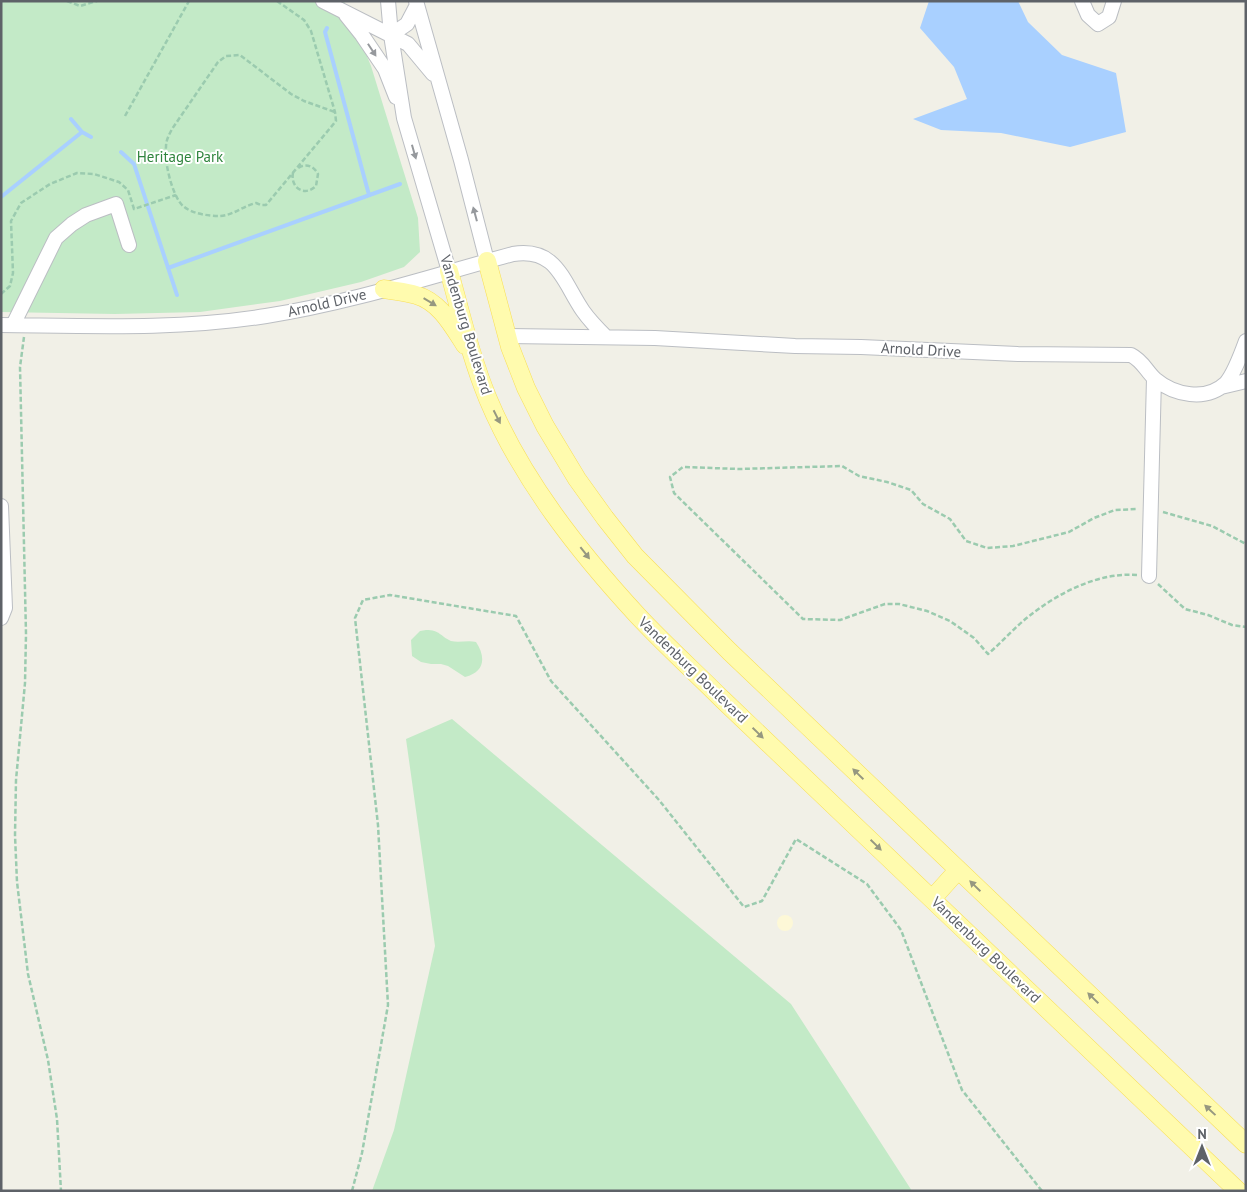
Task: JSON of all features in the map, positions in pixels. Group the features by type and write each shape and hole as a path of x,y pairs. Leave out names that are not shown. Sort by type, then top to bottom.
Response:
{"main road":[{"path":"487,261 507,336 526,388 545,426 582,486 635,556 729,651 1246,1144"},
{"name":"Vandenburg Boulevard","path":"449,271 487,396 512,448 534,485 559,521 600,574 646,624 1238,1191"},
{"path":"384,289 414,294 427,299 438,307 474,356"},
{"path":"932,899 958,870"}],"street":[{"path":"324,1 408,44 438,80"},
{"name":"Vandenburg Boulevard","path":"388,1 391,35 404,118 449,271"},
{"path":"1082,1 1088,15 1098,24 1109,17 1114,1"},
{"path":"391,35 407,24 416,3"},
{"path":"416,3 487,261"},
{"path":"343,10 384,69 404,118"},
{"path":"13,325 56,238 72,224 86,215 116,204 129,245"},
{"name":"Arnold Drive","path":"13,325 178,326 266,316 311,308 521,252 534,253 550,260 556,266 583,311 606,338"},
{"name":"Arnold Drive","path":"507,336 655,338 795,346 1018,354 1131,355 1139,359 1154,378 1171,389 1191,395 1212,392 1220,387 1246,381"},
{"path":"1220,387 1228,379 1246,341"},
{"path":"1150,576 1154,378"},
{"path":"1,506 5,608 1,618"}],"path":[{"path":"67,1 80,6 97,1"},
{"path":"125,116 189,1"},
{"path":"276,1 304,20 311,31 335,112 336,121 266,205 256,202 247,205 240,211 214,216 198,213 183,206 176,195 166,158 167,138 218,62 226,56 240,55 291,94 304,101 335,112"},
{"path":"294,172 292,181 297,188 305,192 316,186 318,174 313,168 305,165 297,168"},
{"path":"1,294 10,286 13,273 11,221 21,203 50,184 77,173 94,174 119,182 128,190 134,209 176,195"},
{"path":"13,325 20,367 26,634 25,683 16,780 14,835 17,882 28,974 48,1060 57,1119 61,1191"},
{"path":"1246,544 1212,526 1150,509 1115,510 1094,518 1069,532 1013,546 987,548 966,541 950,519 923,504 911,490 859,476 842,466 739,469 683,467 670,477 674,493 803,619 840,620 885,604 899,604 927,611 950,621 974,638 988,654 1028,617 1059,597 1090,581 1124,574 1150,576 1185,609 1208,615 1232,625 1246,627"},
{"path":"352,1191 362,1153 388,1005 378,825 355,618 363,600 390,595 516,616 551,681 659,800 744,907 762,902 796,839 866,884 901,930 962,1090 1042,1191"}],"green space":[{"name":"Heritage Park","path":"1,1 344,1 371,66 418,218 420,252 404,267 361,282 280,301 200,312 115,314 1,312"},
{"path":"420,631 437,632 451,641 476,642 482,658 482,663 477,672 465,677 448,666 421,662 412,656 411,640"},
{"path":"452,719 791,1004 912,1191 372,1191 394,1130 435,946 406,739"}],"sand":[{"path":"782,915 788,915 793,920 791,929 782,931 777,926 777,920"}],"water":[{"path":"929,1 1018,1 1028,22 1062,55 1116,73 1126,132 1070,147 1001,133 941,130 913,119 967,99 954,67 920,28"}],"waterway":[{"path":"327,28 325,32 369,195"},
{"path":"71,119 82,132 91,137"},
{"path":"1,197 82,132"},
{"path":"121,152 134,164 177,295"},
{"path":"168,268 400,184"}]}
